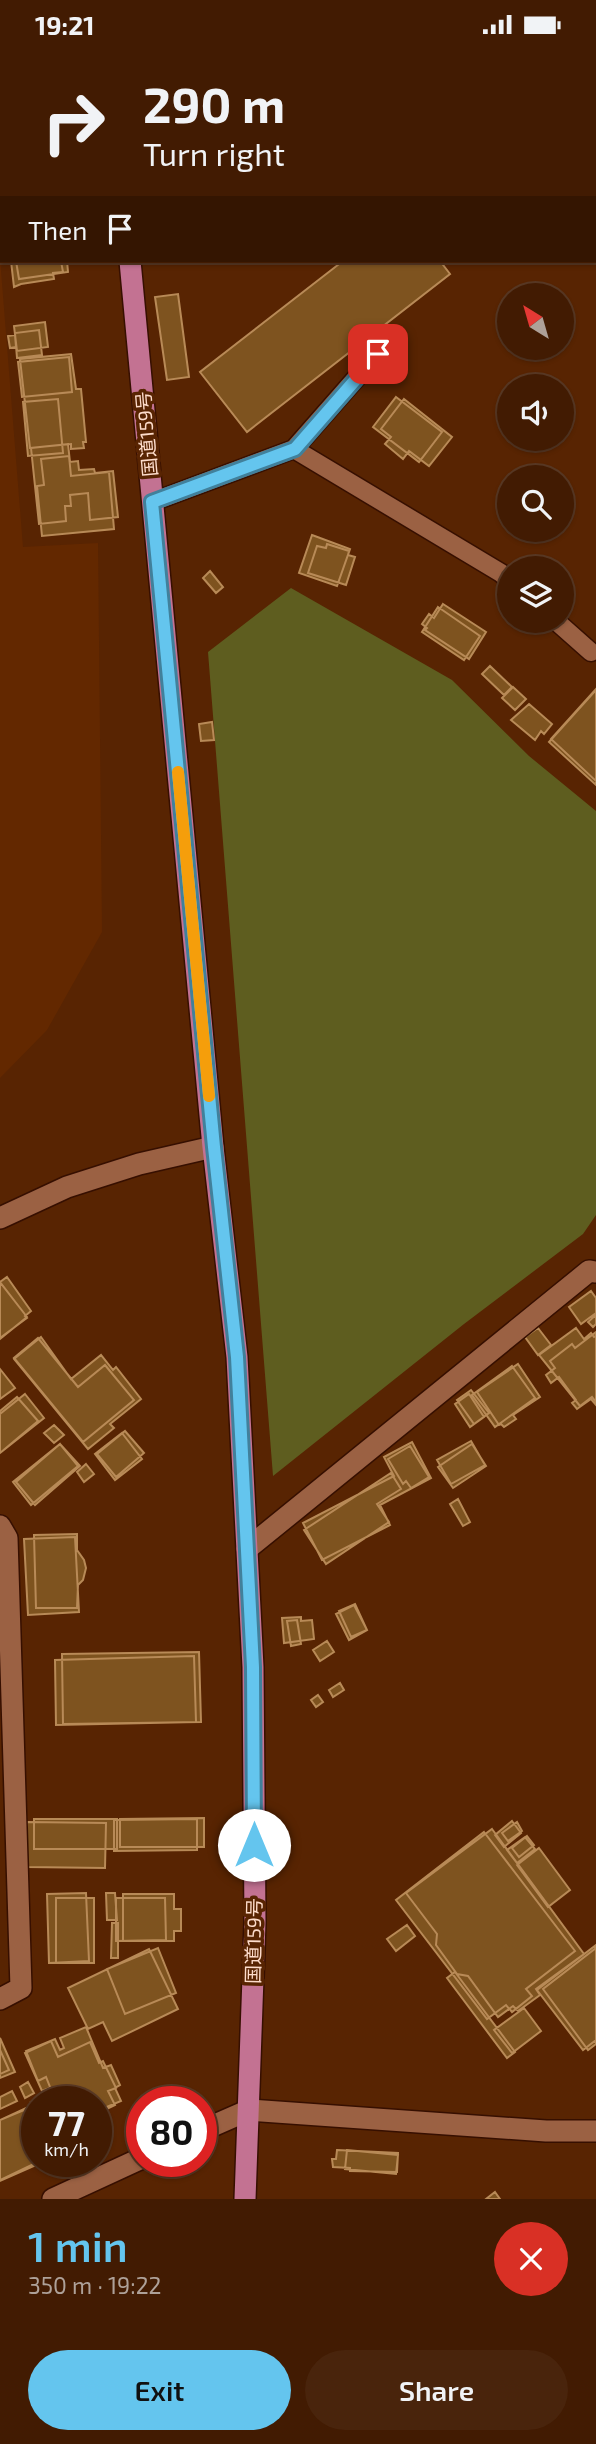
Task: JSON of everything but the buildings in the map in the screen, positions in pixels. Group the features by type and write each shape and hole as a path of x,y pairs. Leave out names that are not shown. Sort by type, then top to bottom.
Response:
{"highway":[{"name":"国道159号","path":"130,263 214,1147 237,1357 253,1667 255,1922 245,2199"}],"street":[{"path":"0,1218 67,1187 139,1164 214,1147"},
{"path":"247,1549 589,1271 596,1272"},
{"path":"0,1526 6,1538 7,1750 21,1988 0,1999"},
{"path":"217,2124 249,2110 546,2131 596,2131"},
{"path":"53,2199 126,2165"}],"lane":[{"path":"152,502 295,449 394,335"},
{"path":"295,449 497,573"},
{"path":"570,633 591,652"}],"shaded area":[{"path":"0,263 23,547 98,543 102,932 47,1030 0,1078"},
{"path":"291,588 452,680 529,756 596,811 596,1215 583,1234 464,1324 273,1476 208,652"}],"slow traffic":[{"path":"178,772 209,1096"}],"route":[{"path":"254,1845 253,1667 237,1357 214,1147 152,502 295,449 378,354"}]}
